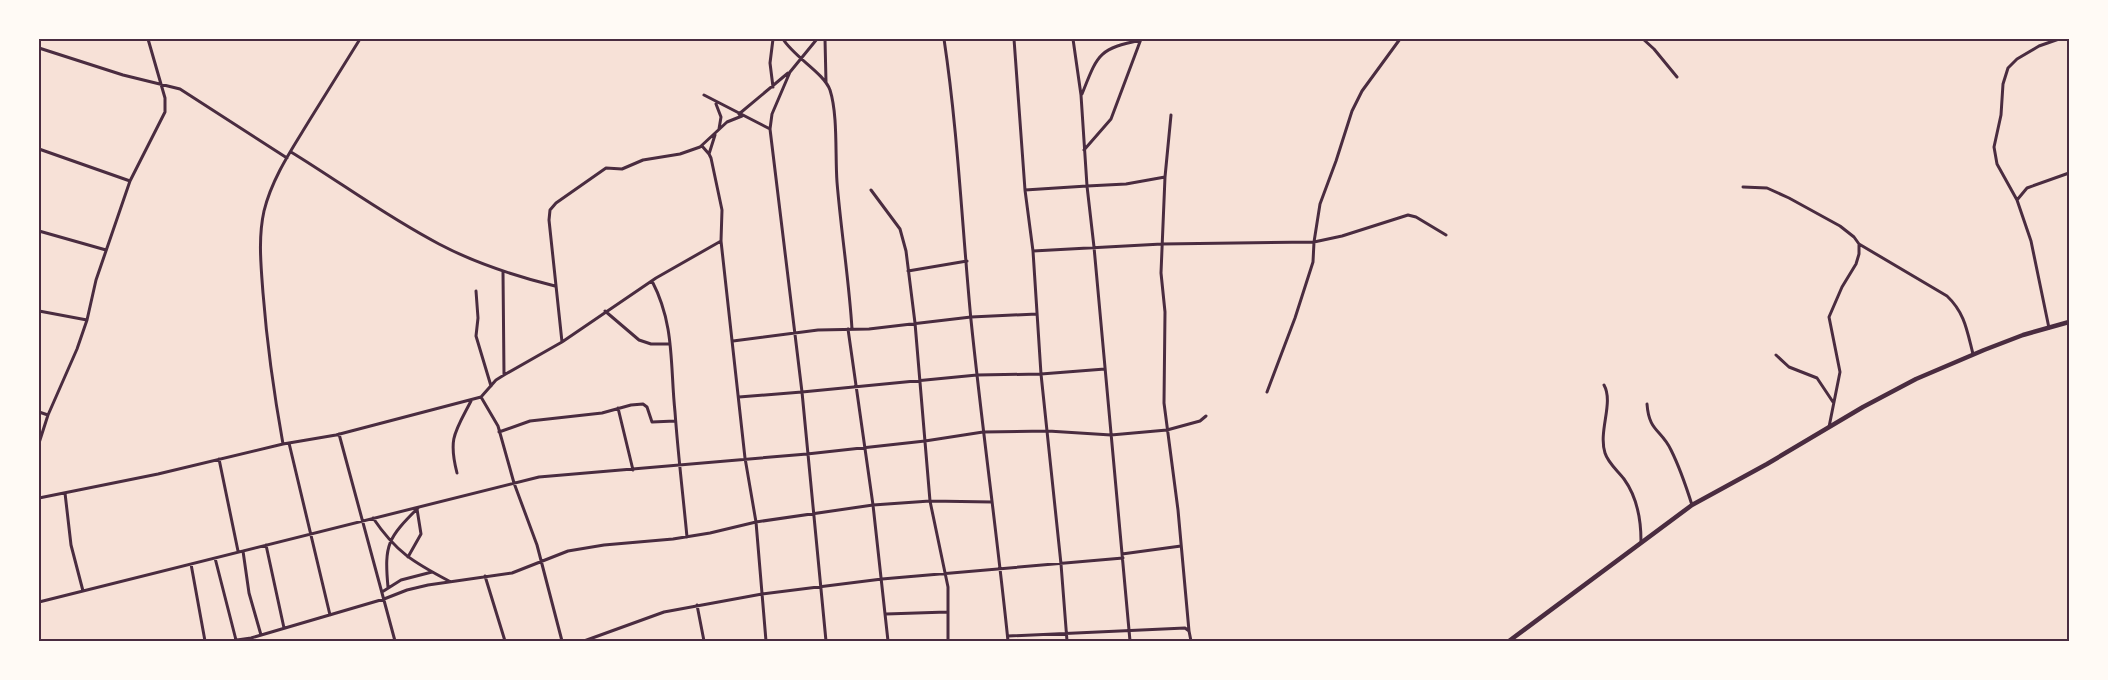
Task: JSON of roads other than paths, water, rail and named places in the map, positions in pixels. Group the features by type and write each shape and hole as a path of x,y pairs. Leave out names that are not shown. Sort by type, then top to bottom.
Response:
{"main road":[{"path":"1509,641 1692,505 1916,379 2022,335 2069,322"}],"street":[{"path":"39,443 48,415 77,349 106,250 130,181 165,112 165,98 148,39"},
{"path":"283,444 270,362 260,262 264,211 274,182 286,158 360,39"},
{"path":"773,39 770,63 773,87"},
{"path":"783,39 792,51 826,82"},
{"path":"562,342 549,220 550,210 556,203 606,168 622,170 644,160 680,154 702,146 727,122 740,115 790,72 817,39"},
{"path":"825,39 826,82 833,107 855,387 873,505 888,641"},
{"path":"944,39 983,432 1002,569 1008,639 1129,629 1185,628 1189,631"},
{"path":"1014,39 1025,190 1033,250 1041,374 1067,641"},
{"path":"1073,39 1081,95 1087,186 1130,641"},
{"path":"1081,95 1103,51 1141,39"},
{"path":"1084,150 1111,119 1141,39"},
{"path":"1267,392 1313,262 1320,204 1352,111 1362,91 1400,39"},
{"path":"1642,39 1654,49 1677,77"},
{"path":"2049,328 2031,241 2017,200 2003,177 1994,155 2005,73 2017,59 2039,46 2059,39"},
{"path":"39,48 176,88 286,158"},
{"path":"790,72 772,114 770,129 802,392 826,641"},
{"path":"704,95 770,129"},
{"path":"716,102 721,117 719,130"},
{"path":"1170,115 1161,273 1165,312 1164,403 1191,641"},
{"path":"715,134 710,154 722,210 721,241 745,458 756,522 766,641"},
{"path":"702,146 710,154"},
{"path":"39,149 130,181"},
{"path":"291,151 381,210 432,240 503,272 555,286"},
{"path":"2017,200 2027,188 2069,173"},
{"path":"1025,190 1126,184 1165,177"},
{"path":"1743,187 1767,188 1789,198 1840,226 1859,244 1916,280 1947,296 1961,313 1973,354"},
{"path":"871,190 900,229 906,251 915,323 930,501 948,587 948,641"},
{"path":"1033,250 1162,244 1314,242 1342,236 1408,215 1446,235"},
{"path":"39,231 106,250"},
{"path":"39,498 283,444 339,434 481,397 504,375 562,342 652,281 721,241"},
{"path":"1829,427 1840,372 1829,317 1856,264 1860,254 1859,244"},
{"path":"908,271 967,261"},
{"path":"503,272 504,375"},
{"path":"652,281 667,315 687,537"},
{"path":"476,291 478,318 476,336 491,386"},
{"path":"39,311 87,320"},
{"path":"605,311 639,340 651,344 670,344"},
{"path":"733,341 818,330 971,317 1037,314"},
{"path":"1776,355 1790,367 1817,378 1833,402"},
{"path":"739,396 855,387 918,379 1105,369"},
{"path":"1604,385 1608,397 1603,437 1605,455 1633,493 1641,526 1641,541"},
{"path":"481,397 499,432 514,483 537,545 562,641"},
{"path":"457,474 451,448 460,419 471,400"},
{"path":"499,432 530,421 602,412 643,404 647,407 652,422 675,421"},
{"path":"1647,404 1650,424 1671,449 1682,472 1692,505"},
{"path":"618,408 633,470"},
{"path":"39,412 48,415"},
{"path":"39,603 539,477 807,454 983,432 1048,431 1111,435 1167,430 1200,422 1206,416"},
{"path":"339,434 395,641"},
{"path":"289,443 330,615"},
{"path":"219,459 249,593 261,634"},
{"path":"65,493 71,545 83,591"},
{"path":"230,641 330,615 407,590 450,581 512,573 568,552 604,545 687,537 756,522 873,505 930,501 992,502"},
{"path":"388,587 390,542 394,534 418,508"},
{"path":"408,557 421,534 418,508"},
{"path":"373,518 390,542 408,557 450,581"},
{"path":"266,545 284,628"},
{"path":"584,641 664,612 762,594 882,579 1061,564 1181,546"},
{"path":"215,558 236,640"},
{"path":"191,564 205,641"},
{"path":"382,592 401,580 432,572"},
{"path":"485,576 505,641"},
{"path":"697,605 704,641"},
{"path":"885,614 947,612"}]}
